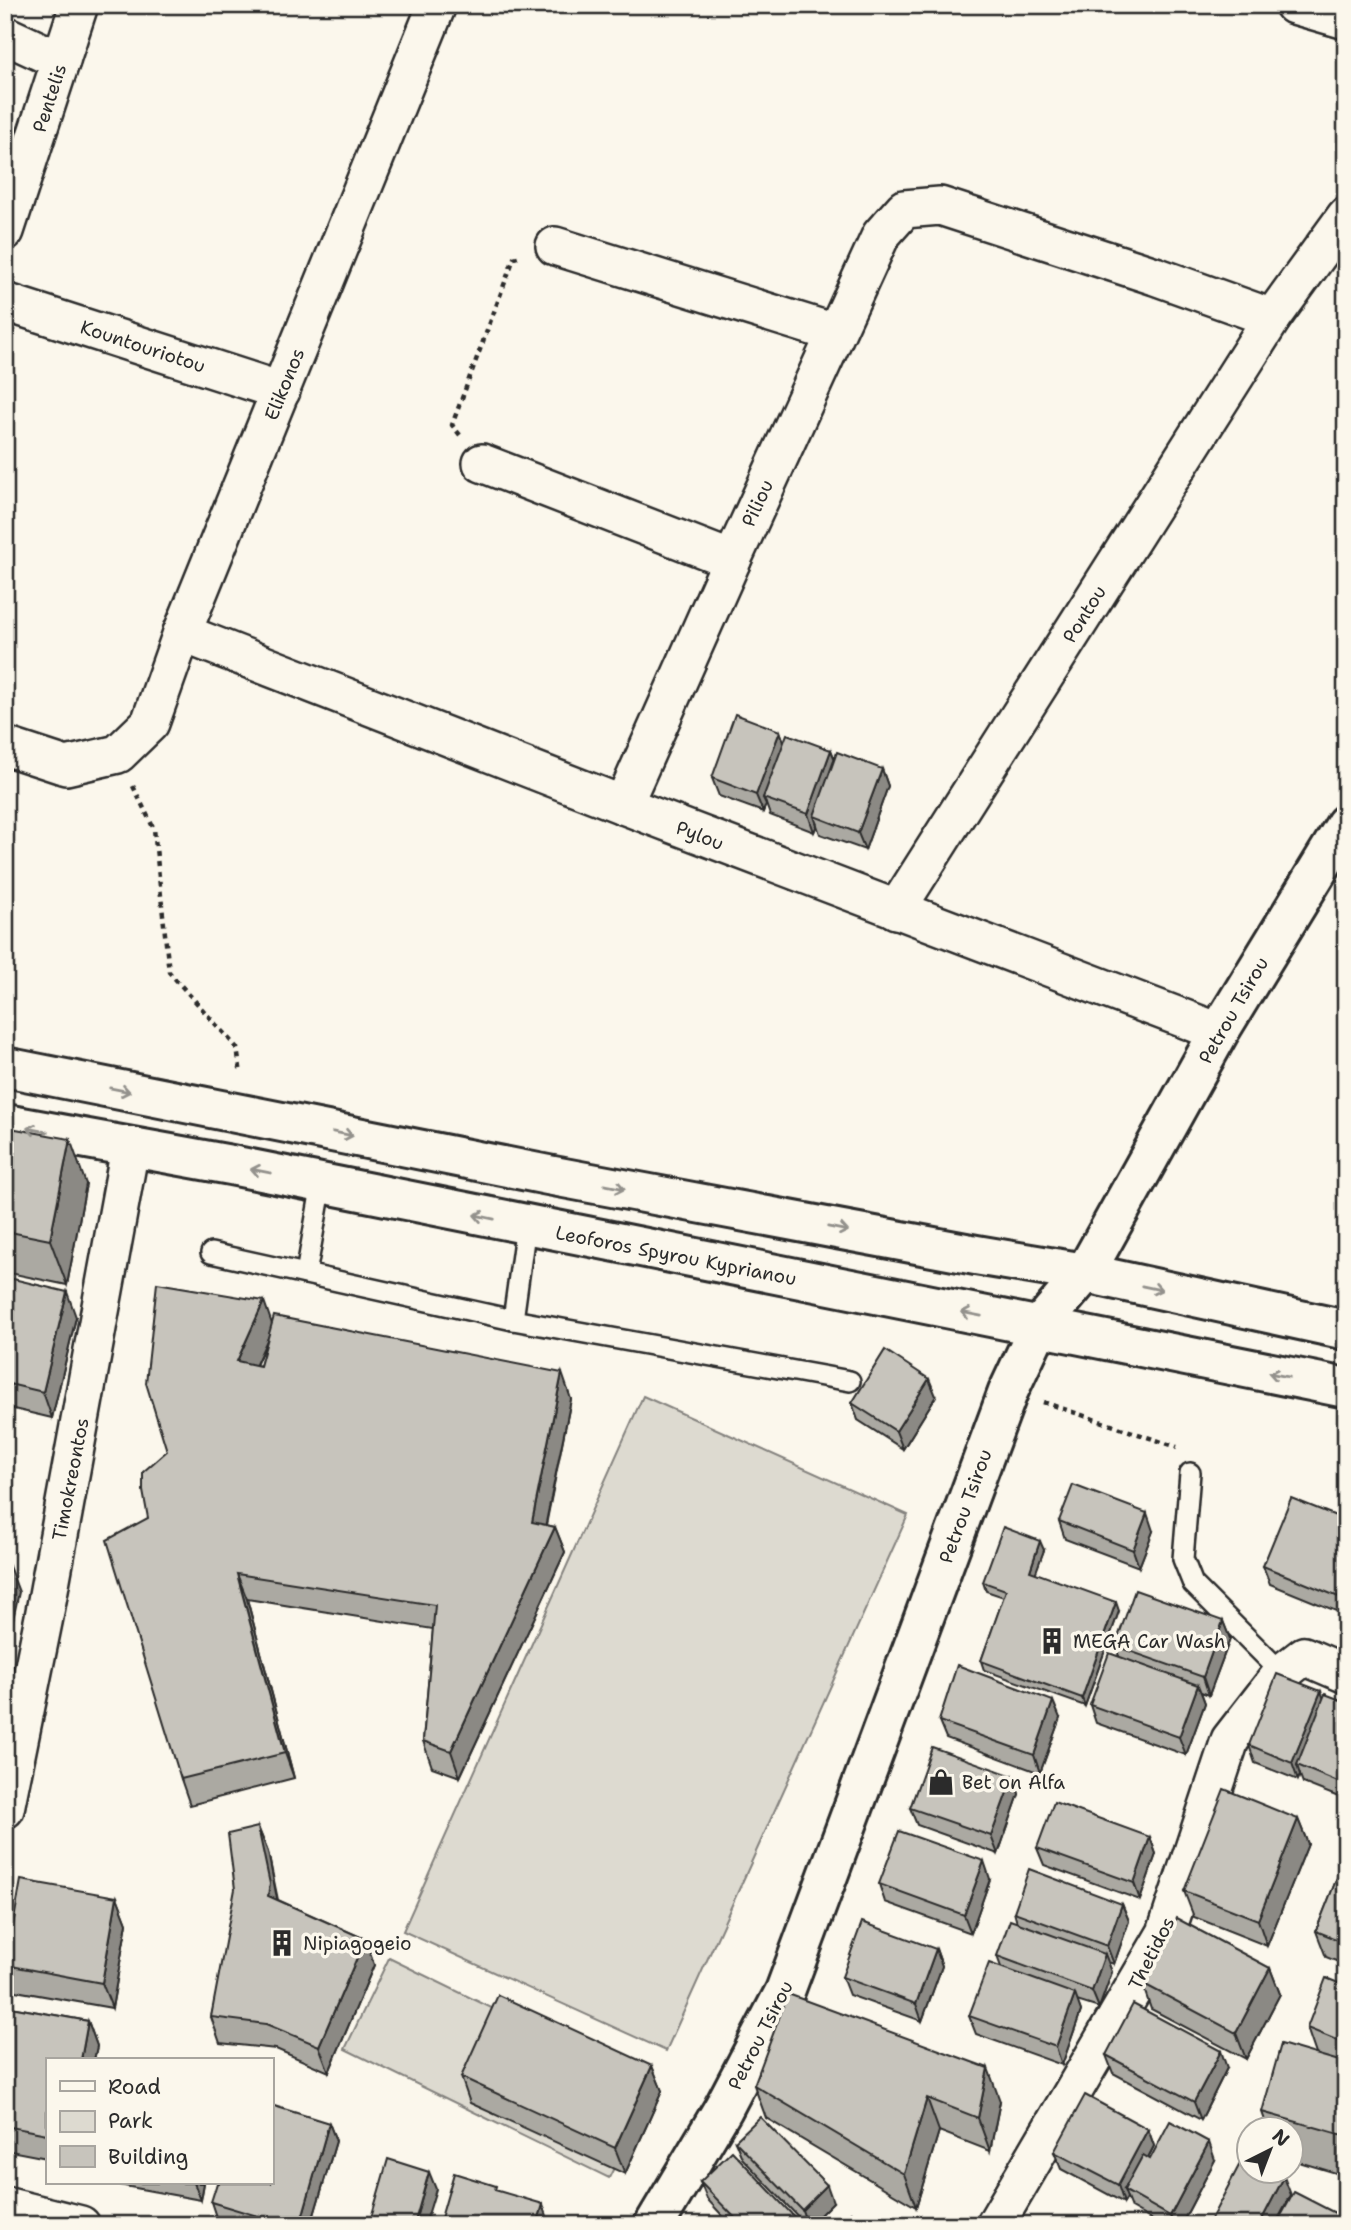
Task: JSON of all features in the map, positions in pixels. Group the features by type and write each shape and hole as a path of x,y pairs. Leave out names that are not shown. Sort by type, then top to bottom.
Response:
{"main road":[{"name":"Petrou Tsirou","path":"654,2225 723,2109 785,1991 1008,1392 1038,1328 1085,1273 1219,1032 1346,824"},
{"path":"5,1067 548,1175 1085,1273 1346,1330"},
{"name":"Leoforos Spyrou Kyprianou","path":"5,1124 322,1183 526,1226 1346,1388"}],"street":[{"name":"Pentelis","path":"5,231 79,5"},
{"name":"Elikonos","path":"118,754 150,723 182,633 437,5"},
{"path":"1294,5 1346,20"},
{"path":"5,35 61,61"},
{"name":"Piliou","path":"624,805 881,234 904,209 940,206 1272,318"},
{"name":"Pontou","path":"896,910 1272,318 1346,216"},
{"path":"555,246 835,333"},
{"name":"Kountouriotou","path":"5,302 281,391"},
{"path":"482,463 732,560"},
{"name":"Pylou","path":"182,633 896,910 1219,1032"},
{"path":"5,746 65,766 118,754"},
{"name":"Timokreontos","path":"5,1809 44,1616 130,1148"},
{"path":"1282,1673 1304,1656 1346,1674"},
{"name":"Thetidos","path":"1010,2220 1166,1933 1230,1740 1282,1673"},
{"path":"5,2206 81,2225"}],"lane":[{"path":"306,1274 322,1183"},
{"path":"513,1320 526,1226"},
{"path":"211,1253 513,1320 850,1381"},
{"path":"1190,1473 1183,1559 1193,1584 1282,1673"}],"path":[{"path":"482,463 453,425 514,258 555,246"},
{"path":"118,754 154,829 169,972 237,1048 243,1087"},
{"path":"1039,1401 1181,1448 1190,1473"}],"green space":[{"path":"643,1396 908,1515 666,2051 403,1931"},
{"path":"389,1958 654,2087 609,2178 345,2049"}],"building":[{"path":"735,714 780,731 756,795 712,778"},
{"path":"787,734 831,750 808,814 763,798"},
{"path":"837,752 882,769 858,833 814,816"},
{"path":"5,1127 70,1139 50,1240 5,1231"},
{"path":"5,1277 67,1292 43,1392 5,1383"},
{"path":"157,1283 264,1301 237,1361 260,1366 274,1316 562,1373 532,1522 555,1527 451,1751 423,1741 435,1605 237,1574 285,1753 181,1779 107,1540 148,1518 143,1472 167,1451 146,1383"},
{"path":"885,1350 929,1379 896,1431 852,1403"},
{"path":"1073,1485 1147,1513 1133,1550 1059,1521"},
{"path":"1291,1498 1346,1520 1346,1600 1263,1566"},
{"name":"MEGA Car Wash","path":"1003,1527 1040,1541 1030,1571 1116,1602 1082,1698 981,1661 1006,1590 983,1582"},
{"path":"5,1565 9,1566 5,1586"},
{"path":"1135,1590 1223,1621 1203,1677 1115,1646"},
{"path":"1109,1653 1198,1685 1179,1737 1090,1705"},
{"path":"957,1665 1053,1701 1034,1755 939,1721"},
{"path":"1277,1674 1321,1691 1292,1763 1249,1745"},
{"path":"1325,1694 1346,1702 1346,1769 1340,1783 1297,1765"},
{"path":"932,1747 1013,1776 991,1836 910,1808"},
{"path":"1224,1789 1298,1819 1258,1920 1184,1891"},
{"path":"1054,1802 1150,1837 1134,1883 1037,1848"},
{"name":"Nipiagogeio","path":"258,1827 270,1884 268,1896 365,1939 319,2046 266,2024 211,2017 235,1889 228,1834"},
{"path":"899,1831 984,1861 964,1915 879,1884"},
{"path":"1346,1855 1346,1943 1316,1931"},
{"path":"1029,1869 1122,1904 1107,1946 1014,1912"},
{"path":"21,1880 117,1897 102,1983 6,1965"},
{"path":"1176,1918 1270,1968 1236,2033 1142,1983"},
{"path":"1010,1920 1105,1954 1092,1991 997,1956"},
{"path":"862,1922 936,1949 916,2004 842,1977"},
{"path":"989,1963 1075,1994 1056,2047 969,2016"},
{"path":"1326,1978 1346,1986 1346,2044 1307,2028"},
{"path":"788,1994 988,2068 978,2118 927,2098 904,2174 754,2085"},
{"path":"498,1995 652,2066 615,2148 461,2077"},
{"path":"1133,2004 1221,2051 1194,2102 1106,2055"},
{"path":"5,2006 88,2021 81,2058 46,2058 46,2134 5,2126"},
{"path":"1281,2044 1346,2063 1346,2136 1306,2125 1306,2114 1262,2112"},
{"path":"1085,2095 1148,2129 1118,2185 1054,2152"},
{"path":"273,2106 329,2123 300,2225 287,2225 211,2202 217,2184 273,2184"},
{"path":"760,2117 827,2185 802,2210 735,2141"},
{"path":"1170,2121 1209,2142 1170,2216 1124,2190 1143,2155 1150,2159"},
{"path":"732,2151 802,2225 742,2225 700,2182"},
{"path":"388,2159 429,2172 414,2225 369,2225"},
{"path":"1236,2171 1236,2184 1280,2184 1259,2225 1208,2225"},
{"path":"454,2173 496,2186 495,2190 543,2204 537,2225 439,2225"},
{"path":"1294,2192 1339,2215 1334,2225 1276,2225"},
{"path":"851,2212 865,2225 840,2225"},
{"path":"5,2219 30,2225 5,2225"}],"place":[{"name":"MEGA Car Wash","path":"1052,1641"},
{"name":"Bet on Alfa","path":"941,1782"},
{"name":"Nipiagogeio","path":"282,1943"}]}
